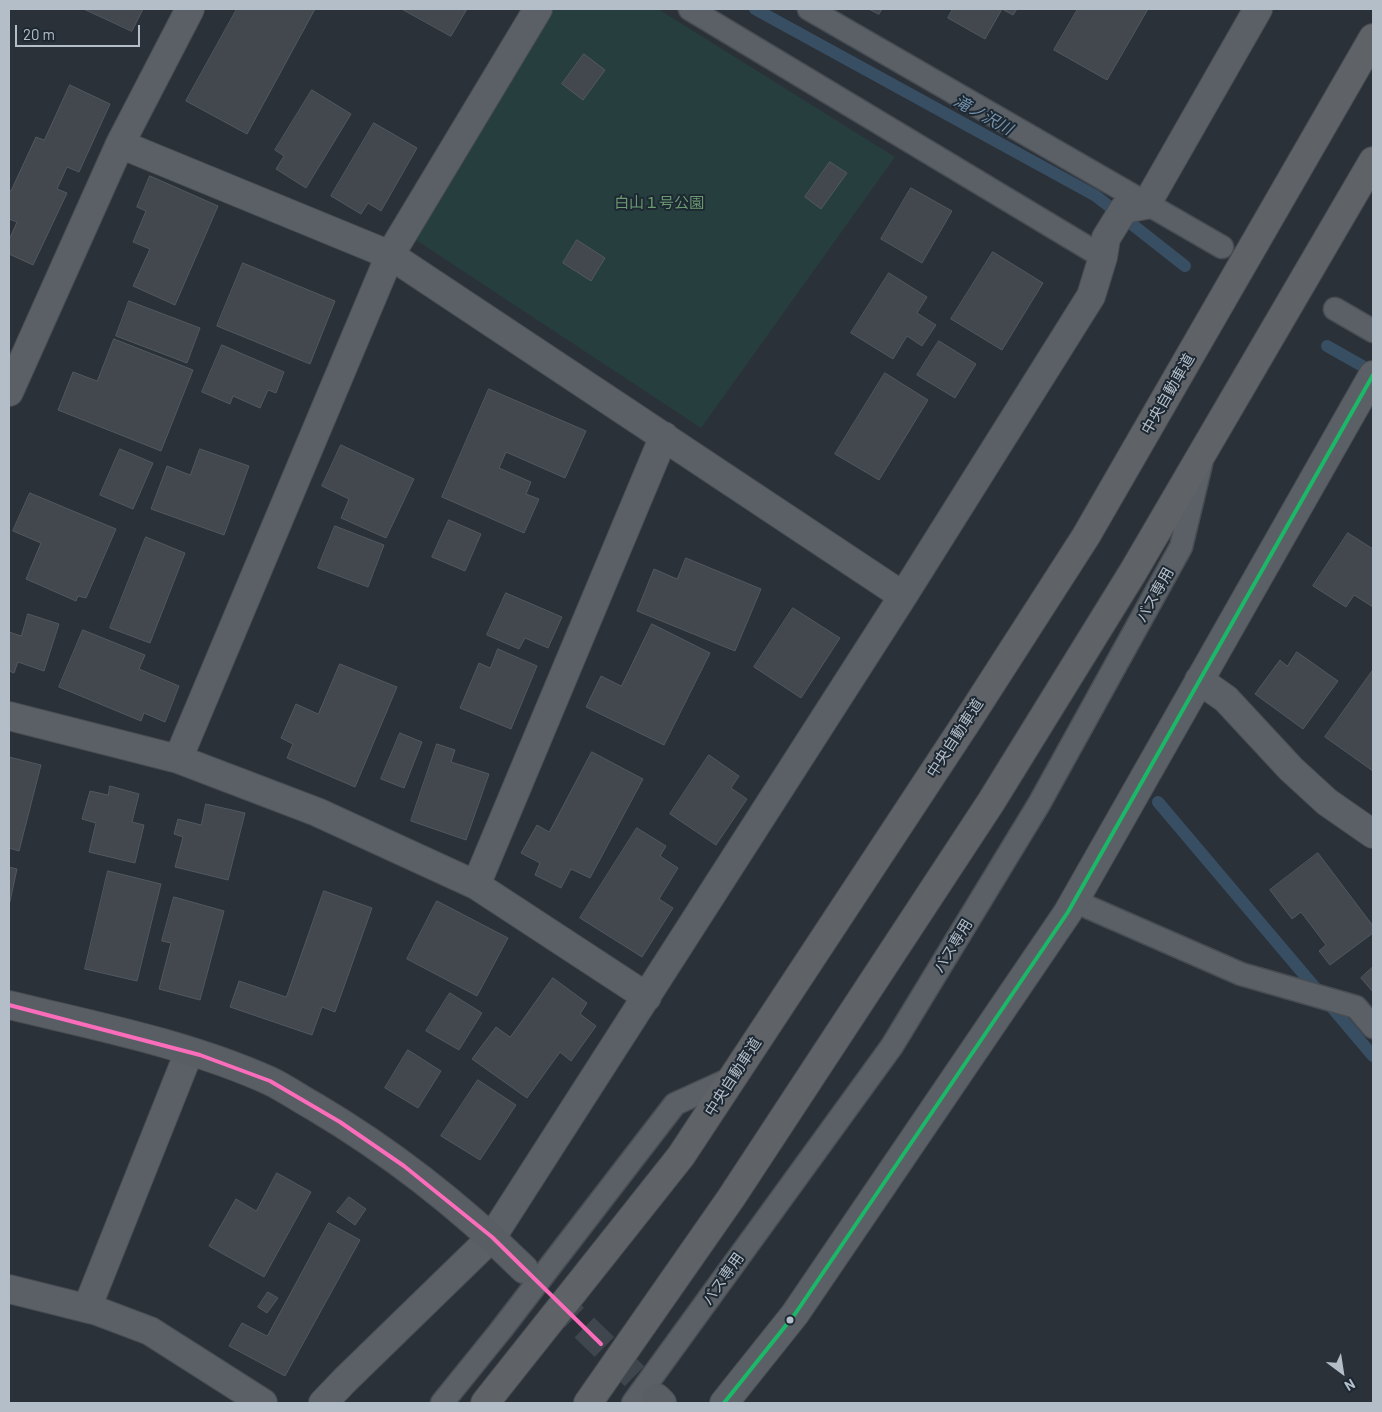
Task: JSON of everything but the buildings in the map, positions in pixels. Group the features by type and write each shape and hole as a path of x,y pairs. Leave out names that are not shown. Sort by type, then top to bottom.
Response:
{"highway":[{"name":"中央自動車道","path":"485,1403 681,1156 960,731 1086,536 1373,38"},
{"path":"588,1403 731,1198 991,802 1133,572 1373,161"}],"street":[{"path":"9,392 120,144 190,9"},
{"path":"178,759 390,255 538,9"},
{"path":"323,1403 492,1237 903,596 1091,296 1105,247 1135,207 1258,9"},
{"path":"120,144 390,255 903,596"},
{"path":"724,1403 794,1314 1074,901 1369,382"},
{"path":"476,885 664,436"},
{"path":"1199,680 1226,700 1291,769 1327,802 1373,834"},
{"path":"9,716 178,759 317,812 476,885 647,997"},
{"path":"9,1005 189,1052 270,1081 340,1122 404,1166 492,1237 524,1269"},
{"path":"87,1308 189,1052"},
{"path":"9,1289 87,1308 150,1330 263,1403"}],"lane":[{"path":"690,9 1105,247"},
{"path":"809,9 1135,207 1222,248"},
{"path":"1335,309 1373,331"},
{"name":"バス専用","path":"651,1402 892,1046 1040,804 1182,547 1205,451"},
{"path":"1074,901 1241,974 1349,1004 1356,1007 1373,1027"},
{"path":"442,1403 501,1330 675,1104 732,1078"}],"green space":[{"name":"白山１号公園","path":"554,9 658,9 895,157 701,428 416,240"}],"waterway":[{"name":"滝ノ沢川","path":"755,9 1096,196 1185,266"},
{"name":"滝ノ沢川","path":"1327,346 1373,372"},
{"path":"1158,802 1373,1056"}],"tunnel":[{"path":"524,1269 657,1398"}],"transit line":[{"path":"724,1403 795,1314 1068,912 1373,375"},
{"path":"9,1005 200,1055 270,1081 340,1122 404,1166 492,1237 601,1344"}]}
